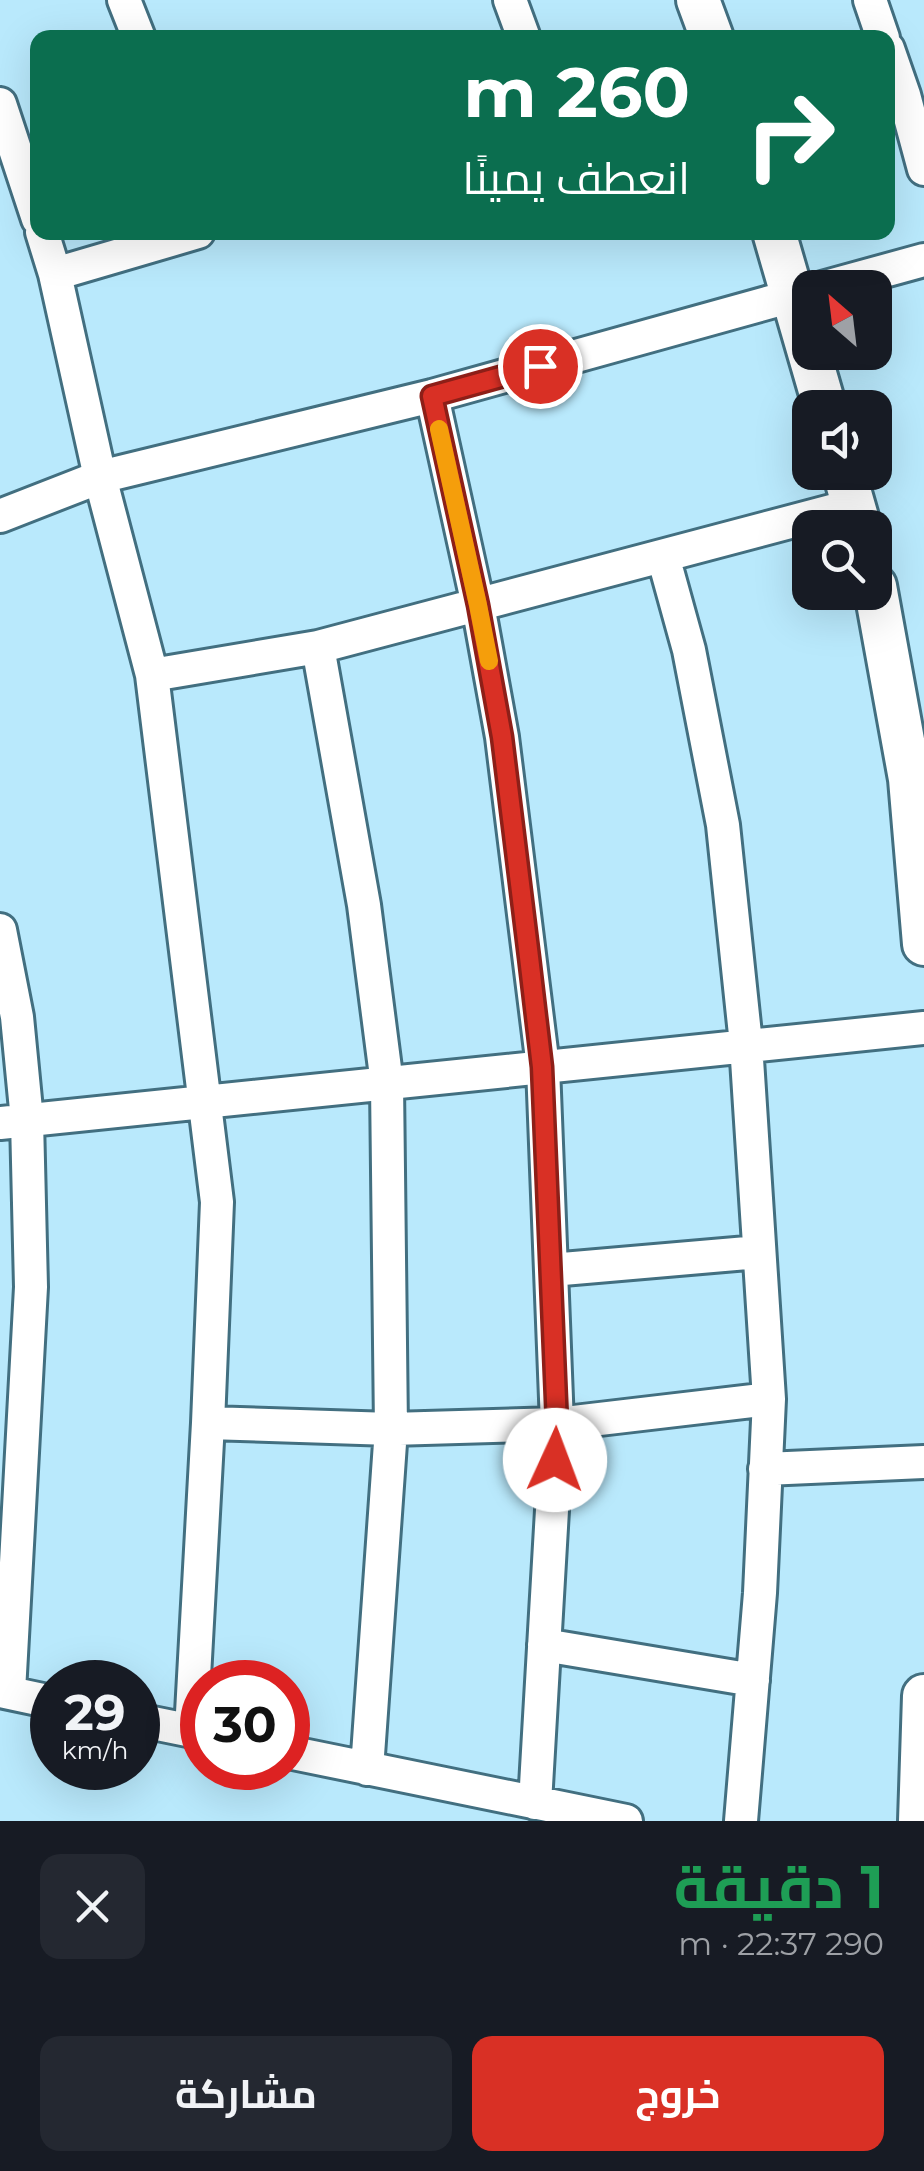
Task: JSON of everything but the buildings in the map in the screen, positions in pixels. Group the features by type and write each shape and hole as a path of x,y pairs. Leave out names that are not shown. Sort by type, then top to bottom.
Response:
{"street":[{"path":"124,0 136,30"},
{"path":"510,0 521,30"},
{"path":"698,0 709,30"},
{"path":"870,0 881,30"},
{"path":"895,61 914,92 924,169"},
{"path":"0,104 30,195"},
{"path":"44,240 152,675 218,1202 200,1660"},
{"path":"55,274 171,240"},
{"path":"779,240 796,270"},
{"path":"887,270 924,260"},
{"path":"0,516 100,477 432,396 792,295"},
{"path":"432,396 478,605 502,737 542,1067 557,1424 534,1802"},
{"path":"152,675 318,647 853,502"},
{"path":"663,556 689,650 724,825 746,1044 769,1399 760,1592 741,1821"},
{"path":"880,610 917,778 924,944"},
{"path":"318,647 364,905 387,1084 391,1429 367,1769"},
{"path":"0,930 16,1016 13,1122 30,1286 5,1692 30,1697"},
{"path":"13,1122 924,1028"},
{"path":"551,1270 759,1252"},
{"path":"208,1423 391,1429 557,1424 769,1399"},
{"path":"766,1470 924,1462"},
{"path":"544,1645 753,1680"},
{"path":"920,1821 923,1719"},
{"path":"310,1757 626,1821"}],"slow traffic":[{"path":"439,429 489,661"}],"route":[{"path":"540,366 432,396 478,605 502,737 542,1067 557,1424 555,1460"}]}
